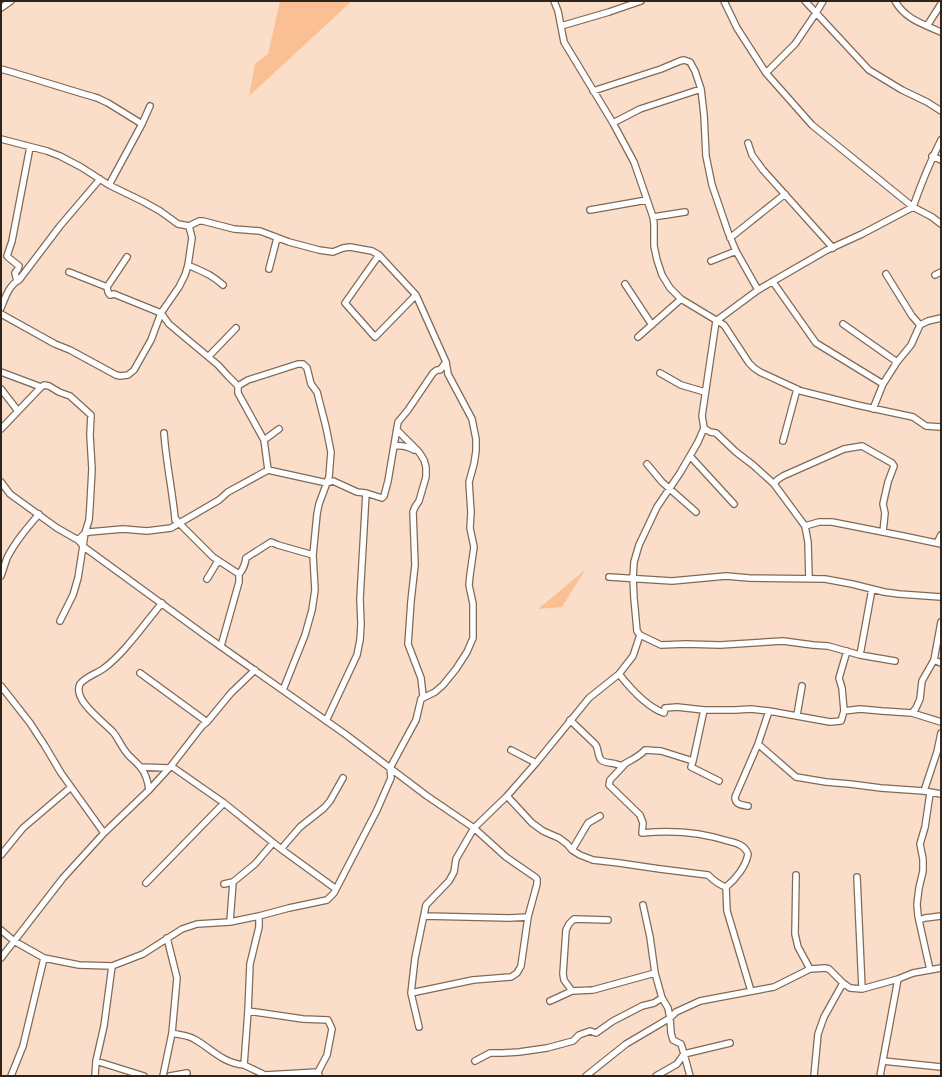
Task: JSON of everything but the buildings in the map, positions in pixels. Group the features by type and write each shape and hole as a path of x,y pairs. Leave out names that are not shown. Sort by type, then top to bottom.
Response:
{"street":[{"path":"1,8 10,1"},
{"path":"554,1 562,26 564,42 634,162 653,217 654,246 657,260 662,275 670,288 681,299 724,325 740,351 754,368 797,389 873,409 913,417 926,426 941,427"},
{"path":"562,26 641,1"},
{"path":"724,1 737,28 766,73 812,125 913,207 932,217 941,224"},
{"path":"805,1 868,70 941,111"},
{"path":"766,73 795,44 823,1"},
{"path":"895,1 905,14 916,21 941,32"},
{"path":"927,26 941,4"},
{"path":"593,91 684,60 690,62 695,71 701,89 706,156 712,185 730,238 758,290"},
{"path":"1,69 80,94 96,97 142,124"},
{"path":"612,123 640,109 701,89"},
{"path":"109,185 150,106"},
{"path":"1,139 47,151 60,156 109,185 160,211 178,224 189,226 199,221 203,221 234,229 260,231 289,242 333,252 350,247 367,250 379,255 416,295 446,362 448,374 472,419 476,439 474,464 469,482 471,512 470,528 474,547 470,575 473,604 473,638 467,652 456,669 435,692 421,699"},
{"path":"895,661 860,655 828,646 783,641 720,645 661,645 640,635 637,631 632,578 634,562 639,545 657,507 680,473 698,442 704,428 702,416 716,321 758,290 827,250 862,234 913,207 921,182 932,156 941,140"},
{"path":"748,143 752,155 762,170 833,248"},
{"path":"17,281 15,273 19,266 9,258 8,253 12,241 30,147"},
{"path":"932,156 941,160"},
{"path":"1,308 8,292 19,280 60,226 100,179"},
{"path":"730,238 785,194"},
{"path":"590,210 647,200"},
{"path":"653,217 685,212"},
{"path":"1,314 98,366 120,376 128,375 134,370 151,340 161,313 179,287 185,274 188,265 192,238 189,226"},
{"path":"269,269 277,238"},
{"path":"710,261 736,251"},
{"path":"379,255 345,303 375,337 416,295"},
{"path":"127,257 107,287 108,292 110,295 114,294 161,313 170,324 218,365 238,386 238,393 264,440 268,470"},
{"path":"188,265 205,271 223,285"},
{"path":"69,272 107,287"},
{"path":"935,275 941,272"},
{"path":"886,274 912,316 920,325"},
{"path":"773,282 816,343 883,384"},
{"path":"626,284 652,325"},
{"path":"638,337 681,299"},
{"path":"873,409 883,384 910,345 920,325 928,321 941,318"},
{"path":"843,324 897,362"},
{"path":"208,356 236,328"},
{"path":"78,540 85,533 105,530 147,531 171,528 219,500 228,492 268,470 327,483 333,481 357,492 366,493 381,498 384,496 388,481 399,420 408,410 433,372 440,370 446,362"},
{"path":"238,386 248,380 298,364 303,364 307,368 311,384 318,394 331,452 329,477 317,514 313,554 315,590 312,610 305,635 283,690"},
{"path":"1,372 41,387"},
{"path":"660,373 681,385 705,392"},
{"path":"1,429 44,385 70,396 91,415 92,469 89,520 85,533 78,578 60,621"},
{"path":"1,389 18,411"},
{"path":"783,441 797,389"},
{"path":"704,428 710,432 716,433 774,484 805,526 808,538 809,579"},
{"path":"264,440 280,429"},
{"path":"1,930 14,941 44,958 79,965 112,966 143,954 182,929 197,924 230,922 259,916 327,900 334,893 377,810 391,778 390,768 416,720 423,696 422,678 408,644 415,565 413,512 419,501 426,478 426,467 420,453 397,430"},
{"path":"164,433 175,518 171,528"},
{"path":"394,446 408,446 420,453"},
{"path":"774,484 783,476 844,449 862,446 888,460 894,466 888,482 883,504 885,513 883,532"},
{"path":"690,456 734,504"},
{"path":"646,464 669,489 696,512"},
{"path":"1,482 10,494 57,528 78,540 84,547 326,721 427,796 474,828 506,857 536,877 537,884 528,917 521,966 517,974 473,980 411,993"},
{"path":"326,721 357,655 360,640 360,599 366,493"},
{"path":"1,576 7,559 14,546 39,514"},
{"path":"175,518 218,561 239,574"},
{"path":"805,526 819,522 832,522 939,544 941,535"},
{"path":"221,646 239,582 239,574 242,571 246,558 271,542 313,554"},
{"path":"207,579 218,561"},
{"path":"609,577 672,581 726,576 750,578 825,579 899,594 941,597"},
{"path":"860,655 872,589"},
{"path":"150,790 146,776 141,767 127,754 114,733 84,703 79,690 81,683 103,668 123,649 162,603"},
{"path":"912,713 920,699 922,681 934,660 941,622"},
{"path":"419,1027 411,993 415,958 426,905 449,881 454,872 456,859 474,828 507,796 589,698 619,674 633,656 640,635"},
{"path":"619,674 633,692 664,713 665,708 677,707 704,710 750,709 836,722 841,721 844,711 842,688 839,678 847,651"},
{"path":"934,660 941,663"},
{"path":"1,958 63,878 104,833 150,790 202,726 231,693 255,670"},
{"path":"140,673 207,722"},
{"path":"1,686 30,723 71,787 104,833"},
{"path":"797,715 802,686"},
{"path":"844,711 860,709 912,713 941,722"},
{"path":"704,710 691,767 719,781"},
{"path":"748,806 738,804 735,801 735,797 758,744 769,711"},
{"path":"570,720 598,747 601,760 605,762 621,766 640,756 645,750 661,751 693,761"},
{"path":"930,970 917,904 918,888 923,871 923,859 920,844 925,827 929,777 941,733"},
{"path":"758,744 796,777 826,782 941,794"},
{"path":"511,750 536,763"},
{"path":"626,763 610,780 609,785 640,814 643,823 642,833 672,832 704,834 744,847 748,854 746,863 734,880 726,887"},
{"path":"141,767 170,767 224,803 273,843 336,889"},
{"path":"281,849 300,826 324,808 330,801 343,778"},
{"path":"1,855 23,828 71,787"},
{"path":"507,796 532,823 559,838 580,855 593,860 708,875 726,887"},
{"path":"146,883 224,803"},
{"path":"572,850 588,823 600,816"},
{"path":"224,884 233,882 255,864 273,843"},
{"path":"796,874 797,943 810,968"},
{"path":"857,876 862,989"},
{"path":"230,922 233,882"},
{"path":"726,887 727,911 752,991"},
{"path":"643,905 650,937 654,973 662,998 668,1008 673,1040 681,1044 690,1076"},
{"path":"244,1065 250,964 259,916"},
{"path":"424,916 528,917"},
{"path":"919,920 941,916"},
{"path":"572,991 564,980 563,974 566,930 569,924 574,919 608,920"},
{"path":"163,1076 172,1033 177,978 167,938"},
{"path":"11,1076 23,1046 44,958"},
{"path":"95,1076 96,1061 104,1026 112,966"},
{"path":"586,1076 626,1044 670,1018 676,1012 700,1001 774,987 810,968 830,969 843,984 850,988 862,989 898,979 913,972 941,968"},
{"path":"550,1001 572,991 593,990 654,973"},
{"path":"880,1076 898,979"},
{"path":"814,1076 818,1034 824,1017 843,984"},
{"path":"475,1061 490,1052 519,1052 547,1048 573,1041 579,1035 590,1031 596,1033 613,1021 642,1006 654,1003 662,998"},
{"path":"172,1033 193,1038 217,1056 244,1065 264,1076 318,1074 328,1055 332,1029 328,1020 303,1019 248,1012"},
{"path":"656,1076 677,1064 684,1054 730,1043"},
{"path":"96,1061 144,1076"},
{"path":"883,1061 941,1067"},
{"path":"170,1076 187,1073"}],"shaded area":[{"path":"280,1 352,1 249,96 255,64 268,54"},
{"path":"585,570 562,607 538,609"}]}
